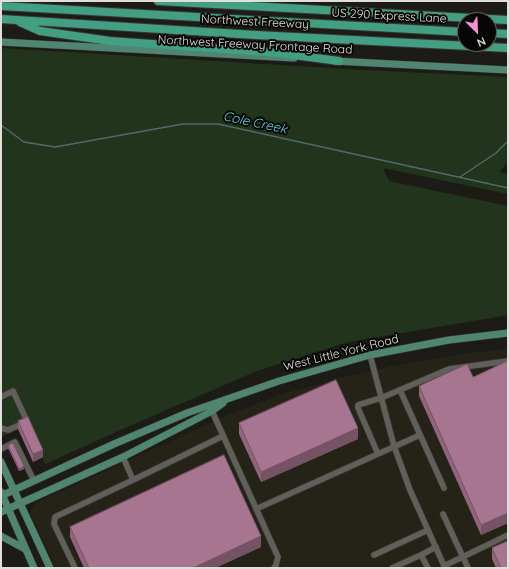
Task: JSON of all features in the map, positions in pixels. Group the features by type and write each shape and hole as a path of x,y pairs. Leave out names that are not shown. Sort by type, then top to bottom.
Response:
{"highway":[{"name":"Northwest Freeway","path":"158,1 508,20"},
{"name":"US 290 Express Lane","path":"1,6 457,32"},
{"name":"Northwest Freeway","path":"1,19 508,48"},
{"path":"16,20 40,31 110,41 279,53 339,61"},
{"path":"497,33 508,34"}],"main road":[{"name":"Northwest Freeway Frontage Road","path":"1,42 508,70"},
{"name":"West Little York Road","path":"1,494 14,490 114,444 180,416 279,381 370,355 449,340 508,333"},
{"name":"West Little York Road","path":"4,510 123,457 230,399"},
{"path":"1,462 50,568"},
{"path":"1,494 4,510 26,549 34,568"},
{"path":"1,536 26,549"}],"street":[{"path":"370,355 394,446 410,490 445,567 463,556 508,535"},
{"path":"378,454 358,405 381,398 449,369 508,361"},
{"path":"400,390 444,488"},
{"path":"1,397 13,391 26,419 26,422 8,430 1,427"},
{"path":"212,410 278,558 274,568"},
{"path":"256,509 420,435"},
{"path":"75,568 54,524 55,517 223,436"},
{"path":"1,449 15,442 34,481"},
{"path":"123,457 133,480"},
{"path":"443,514 468,568"},
{"path":"374,555 428,530"},
{"path":"392,568 436,547"},
{"path":"421,554 428,568"}],"shaded area":[{"path":"508,349 508,568 56,568 30,513 35,503 218,419 282,394 340,378 397,365 469,353"}],"green space":[{"path":"1,48 364,70 508,77 508,162 499,172 508,174 508,194 383,168 389,181 508,206 508,315 348,342 257,371 45,464 27,426 1,437"}],"building":[{"path":"508,361 508,513 481,525 419,386 467,364 473,377"},
{"path":"336,380 358,428 261,472 239,423"},
{"path":"28,417 43,450 33,454 18,421"},
{"path":"13,443 24,466 19,469 8,445"},
{"path":"224,455 261,536 193,568 89,568 70,527"},
{"path":"508,541 508,568 501,568 492,548"}],"waterway":[{"name":"Cole Creek","path":"1,125 24,142 55,147 183,124 218,124 508,188"},
{"path":"460,177 496,153 508,141"}]}
